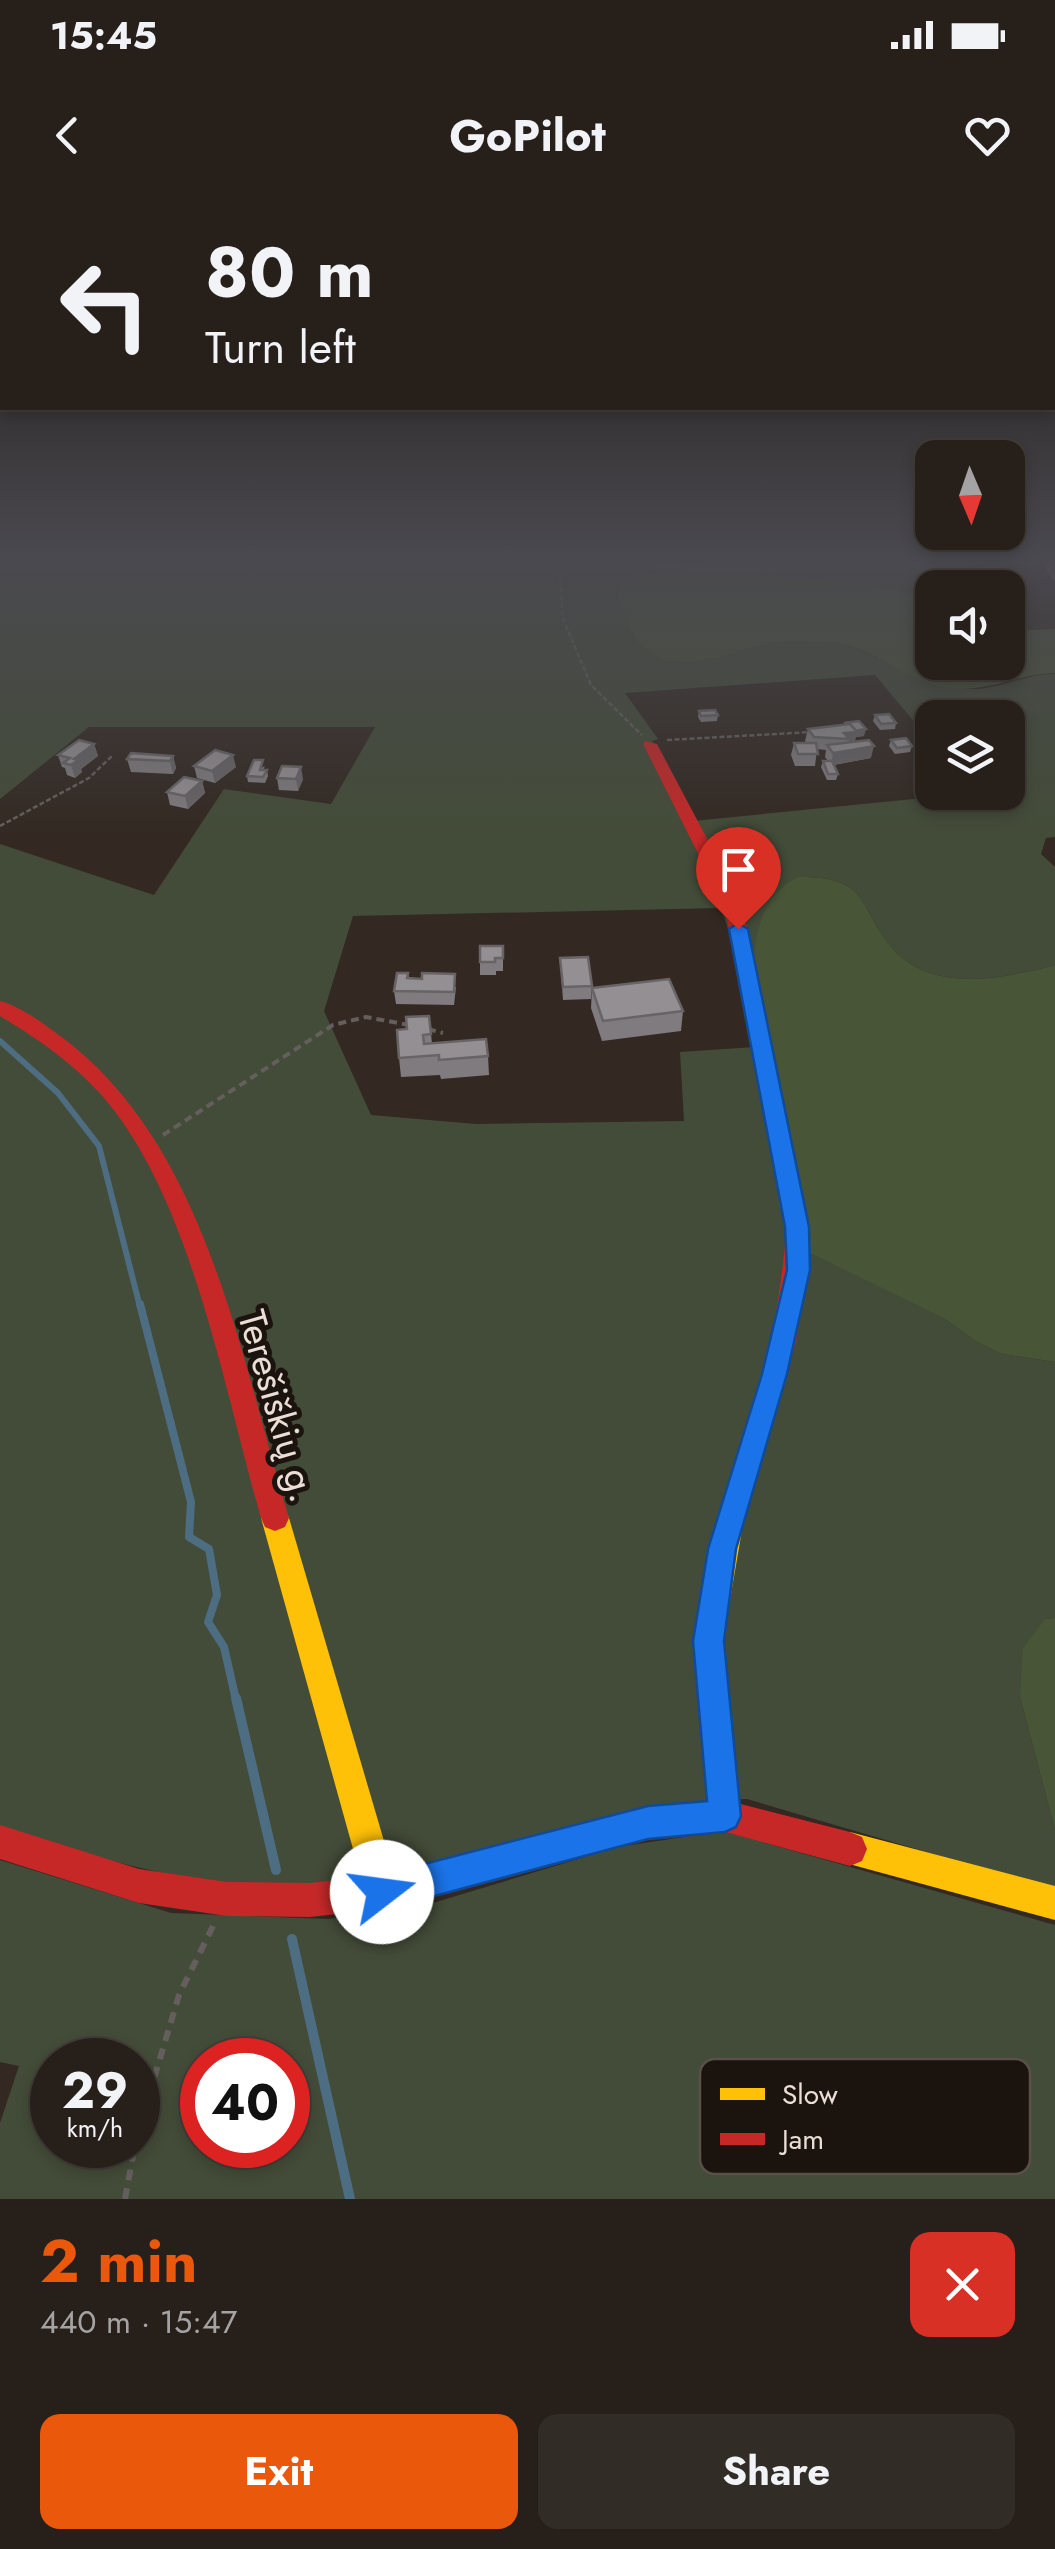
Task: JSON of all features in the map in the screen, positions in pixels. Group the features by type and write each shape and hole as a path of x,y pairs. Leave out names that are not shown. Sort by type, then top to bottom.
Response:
{"street":[{"path":"650,744 731,900 746,958 797,1227 798,1270 788,1321 722,1549 708,1641 725,1816"},
{"name":"Terešiškių g.","path":"0,1007 56,1038 111,1086 151,1142 194,1237 382,1892"},
{"path":"0,1842 139,1886 227,1899 310,1900 382,1892 648,1823 725,1816 1055,1904"}],"path":[{"path":"577,651 591,685 650,744 820,731"},
{"path":"0,826 89,778 114,755"},
{"path":"151,1142 351,1017 442,1032"},
{"path":"160,2057 178,1995 227,1899"},
{"path":"126,2199 131,2168"}],"green space":[{"path":"0,651 651,651 694,659 732,651 862,651 915,675 915,680 966,689 1055,674 1055,837 1046,838 1041,854 1055,867 1055,965 993,978 950,978 929,973 894,950 852,889 822,878 798,877 942,1317 1002,1354 1055,1362 1055,1618 1045,1619 1020,1697 1055,1830 1055,1890 747,1799 634,1815 422,1871 298,1886 236,1884 181,1876 0,1828 0,844 154,895 224,789 331,804 375,727 89,727 0,799","holes":["875,675 915,723 915,700 1025,700 1025,810 915,810 915,799 693,821 652,741 658,739 625,693","721,908 741,969 755,1047 680,1052 684,1121 476,1124 371,1115 324,1011 353,916"]},
{"path":"649,651 738,651 707,659 674,661"},
{"path":"863,651 915,651 915,677 870,654"},
{"path":"1025,651 1055,651 1055,673 1027,677"},
{"path":"921,680 1013,680 972,688 943,687"},
{"path":"798,877 822,878 852,889 894,950 929,973 950,978 993,978 1055,965 1055,1362 1002,1354 942,1317 804,1250 753,964 764,913 777,893"},
{"path":"1055,1618 1055,1830 1020,1697 1023,1648 1045,1619"},
{"path":"723,1831 1055,1925 1055,2199 0,2199 0,2123 19,2066 0,2062 0,1860 171,1913 328,1919 426,1905 618,1847"}],"building":[{"path":"715,710 718,715 701,716 699,711"},
{"path":"889,714 896,723 881,724 875,715"},
{"path":"859,721 866,729 855,731 844,723"},
{"path":"850,724 857,732 844,733 849,739 814,737 808,729"},
{"path":"906,738 912,746 897,748 891,740"},
{"path":"79,740 94,744 71,765 63,763 70,758 58,755"},
{"path":"869,740 874,746 833,753 827,745"},
{"path":"794,743 816,743 818,754 798,754"},
{"path":"215,750 233,755 212,771 194,766"},
{"path":"131,753 173,756 170,761 127,759"},
{"path":"254,760 263,760 260,770 267,770 263,777 247,776"},
{"path":"823,761 832,761 838,774 828,774"},
{"path":"282,766 301,767 296,779 277,778"},
{"path":"184,777 202,781 185,796 167,792"},
{"path":"480,946 503,946 503,958 480,962"},
{"path":"588,957 592,986 563,987 560,958"},
{"path":"397,973 422,979 422,973 455,974 454,992 394,991"},
{"path":"669,979 683,1011 603,1021 592,988"},
{"path":"429,1016 431,1034 423,1035 424,1044 486,1039 488,1056 399,1058 397,1030 407,1029 406,1017"}],"waterway":[{"path":"0,1041 58,1093 99,1146 140,1307"},
{"path":"140,1304 191,1502 189,1537 209,1549 217,1595 208,1622 224,1647 236,1700"},
{"path":"236,1698 276,1870"},
{"path":"292,1939 350,2199"}],"traffic: slow":[{"path":"275,1518 382,1892"},
{"path":"725,1816 708,1641 728,1530"},
{"path":"850,1849 1055,1903"}],"traffic: jam":[{"path":"650,744 731,901 746,958 797,1227 796,1265 783,1342 728,1530"},
{"path":"0,1007 49,1037 89,1069 122,1105 148,1144 190,1233 275,1518"},
{"path":"0,1842 139,1886 227,1899 310,1900 382,1892 648,1823 725,1816 850,1849"}],"route":[{"path":"382,1892 648,1823 725,1816 708,1641 722,1549 774,1374 798,1270 797,1227 738,929"}]}
